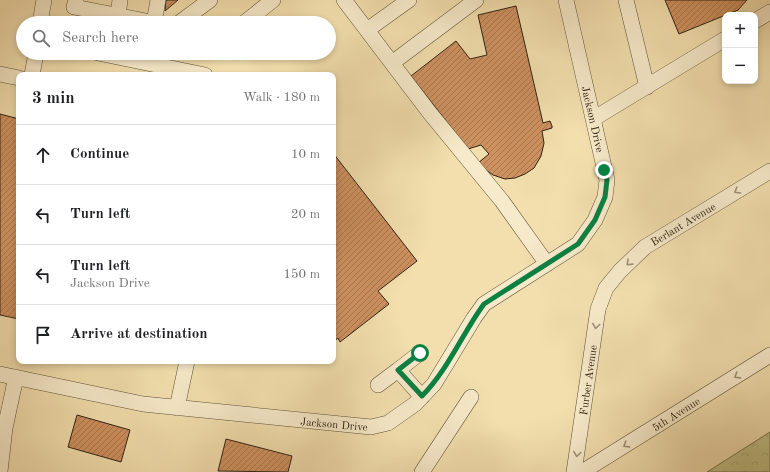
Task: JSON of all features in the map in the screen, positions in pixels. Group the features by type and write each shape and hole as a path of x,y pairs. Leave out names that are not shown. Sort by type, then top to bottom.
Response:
{"street":[{"path":"41,16 44,0"},
{"path":"76,0 74,7 118,16 120,0"},
{"path":"156,16 158,0"},
{"path":"188,16 210,0"},
{"path":"253,16 272,0"},
{"path":"367,30 409,0"},
{"path":"392,63 476,0"},
{"name":"Jackson Drive","path":"0,374 143,404 371,427 388,423 415,404 434,384 484,304 578,244 595,220 605,197 607,180 566,0"},
{"path":"626,0 647,87"},
{"path":"345,1 429,112 502,201 547,264"},
{"path":"758,19 770,12"},
{"path":"593,119 722,41"},
{"path":"33,72 35,60"},
{"path":"124,60 164,71 174,72"},
{"path":"0,74 16,77"},
{"name":"Berlant Avenue","path":"606,288 620,271 645,247 770,171"},
{"name":"Furber Avenue","path":"574,472 598,310 606,288"},
{"path":"378,385 420,353"},
{"name":"5th Avenue","path":"582,472 770,356"},
{"path":"177,408 186,364"},
{"path":"398,370 422,396"},
{"path":"0,471 3,427 16,377"},
{"path":"422,472 471,396"}],"green space":[{"path":"770,432 770,472 707,472"}],"building":[{"path":"166,0 178,0 165,11"},
{"path":"665,0 747,0 738,10 733,12 722,12 722,17 679,34"},
{"path":"516,6 543,123 550,121 552,128 542,131 544,143 541,156 534,168 515,178 505,179 493,175 478,163 489,154 481,145 468,149 411,76 456,41 470,59 487,55 478,15"},
{"path":"0,114 16,118 16,318 0,315"},
{"path":"336,157 417,261 378,291 389,304 340,342 338,338 336,340"},
{"path":"77,415 130,430 121,462 68,447"},
{"path":"226,439 292,456 288,472 218,471"}],"route":[{"path":"420,353 398,370 422,396 434,384 484,304 578,244 595,220 605,197 607,180 604,170"}]}
